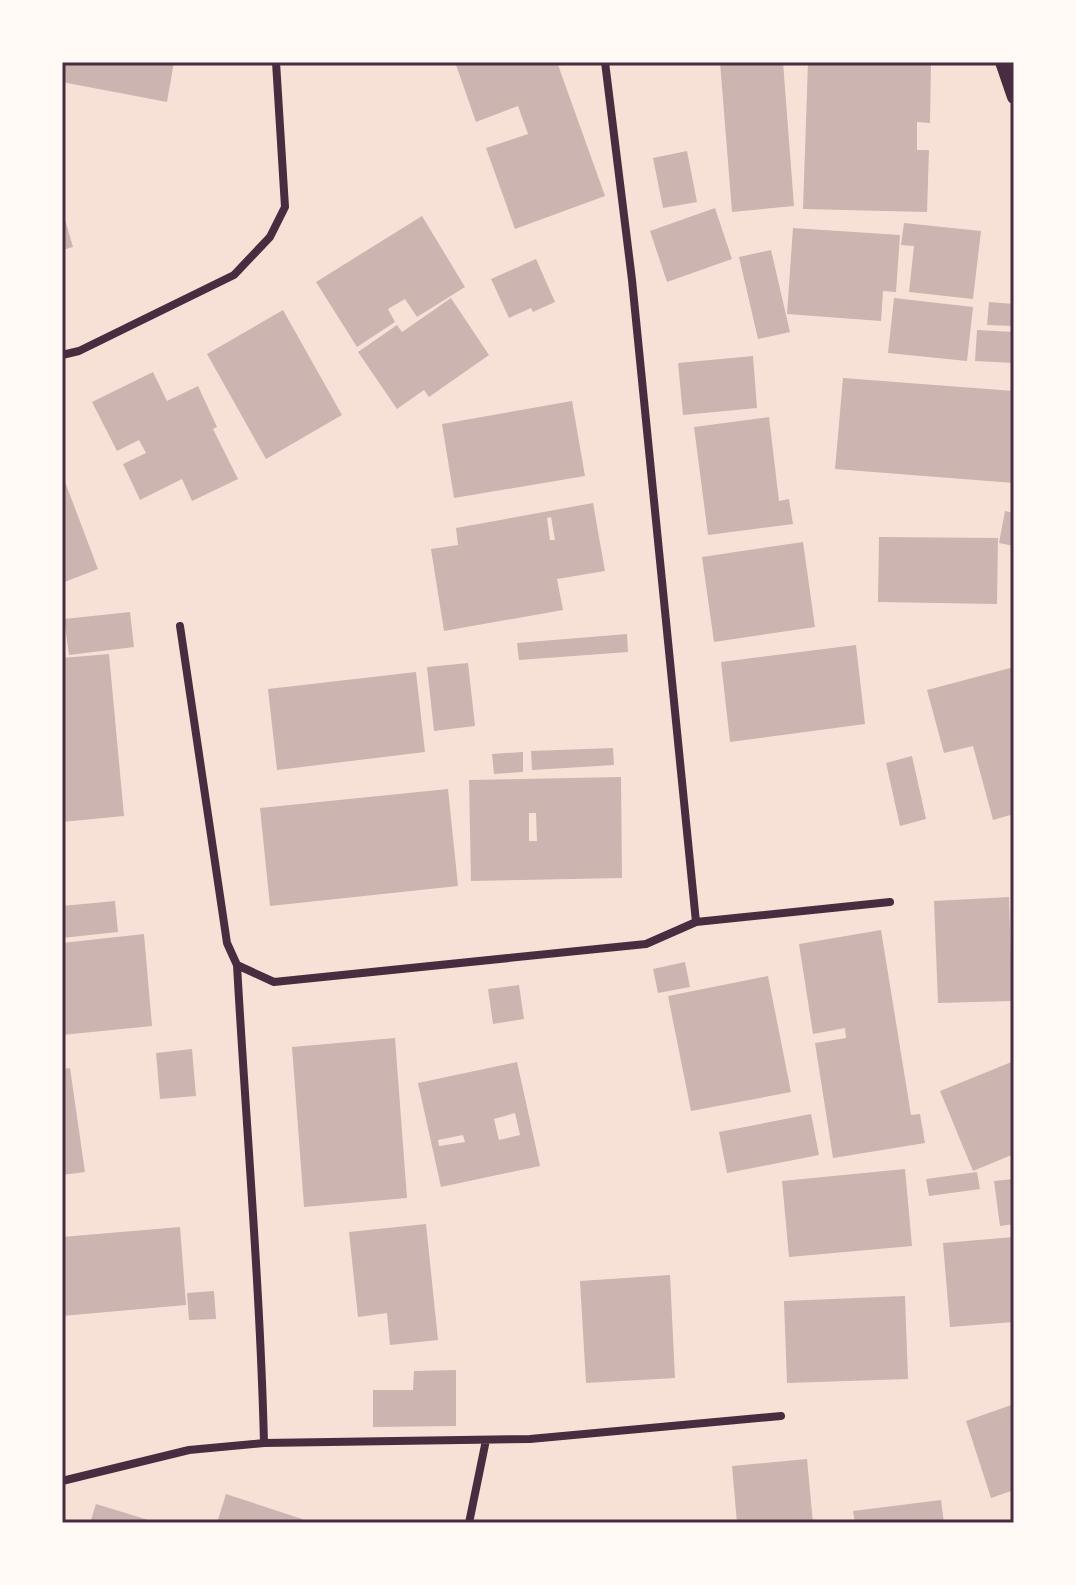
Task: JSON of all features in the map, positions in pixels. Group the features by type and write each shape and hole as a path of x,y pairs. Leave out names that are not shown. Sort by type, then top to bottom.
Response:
{"street":[{"path":"62,355 79,351 234,275 270,237 285,207 276,62"},
{"path":"605,62 632,280 696,922"},
{"path":"1002,62 1014,97"},
{"path":"180,626 227,943 237,965 248,1167 260,1308 264,1443"},
{"path":"237,965 274,982 646,944 696,922 890,902"},
{"path":"62,1481 189,1450 264,1443 530,1439 781,1416"},
{"path":"469,1523 486,1440"}],"building":[{"path":"62,62 174,62 167,102 62,82"},
{"path":"455,62 557,62 605,196 515,229 486,148 528,134 518,106 476,122"},
{"path":"720,62 783,62 794,206 732,212"},
{"path":"808,62 931,62 930,123 917,122 917,150 929,150 927,212 803,209"},
{"path":"687,151 697,202 663,208 653,158"},
{"path":"715,208 732,259 667,282 650,231"},
{"path":"62,209 73,247 62,250"},
{"path":"422,216 465,287 417,317 405,299 388,309 395,322 357,347 316,282"},
{"path":"904,223 981,231 973,299 909,292 914,246 901,245"},
{"path":"793,228 900,235 896,292 883,291 881,321 787,314"},
{"path":"771,250 790,332 758,339 739,257"},
{"path":"536,259 555,302 509,318 491,279"},
{"path":"451,298 489,355 429,397 424,390 397,409 358,352 397,325 402,332"},
{"path":"894,298 973,307 967,361 888,353"},
{"path":"989,302 1014,304 1014,326 987,325"},
{"path":"283,310 342,415 266,459 207,354"},
{"path":"977,330 1014,332 1014,363 975,361"},
{"path":"753,356 757,408 683,415 678,363"},
{"path":"153,372 167,401 198,386 217,427 213,429 238,479 192,501 182,479 140,500 123,464 146,453 139,440 117,451 92,402"},
{"path":"843,378 1014,391 1014,483 835,469"},
{"path":"572,401 585,476 454,498 442,424"},
{"path":"769,417 779,501 789,499 793,524 708,535 694,427"},
{"path":"62,474 98,569 62,583"},
{"path":"593,503 605,571 557,579 563,610 444,631 431,549 458,545 456,528","holes":["551,517 555,540 550,540 547,518"]},
{"path":"1005,511 1014,513 1014,546 999,543"},
{"path":"879,537 998,538 997,604 878,602"},
{"path":"803,542 815,627 714,642 702,557"},
{"path":"130,612 134,647 69,655 64,619"},
{"path":"627,634 628,652 519,660 517,643"},
{"path":"856,645 865,724 730,742 721,662"},
{"path":"109,654 124,816 62,822 62,658"},
{"path":"468,663 475,726 434,731 427,667"},
{"path":"1014,667 1014,814 993,820 973,746 944,753 927,690"},
{"path":"416,672 425,752 277,770 268,689"},
{"path":"613,748 614,765 532,770 531,751"},
{"path":"523,752 523,772 494,774 492,754"},
{"path":"912,756 926,819 900,826 886,763"},
{"path":"621,777 622,878 471,881 469,780","holes":["529,813 536,813 537,841 529,841"]},
{"path":"448,789 458,886 270,906 260,808"},
{"path":"1009,897 1012,1001 938,1003 934,901"},
{"path":"115,901 118,932 62,938 62,906"},
{"path":"881,930 911,1115 920,1114 925,1143 833,1158 815,1043 846,1038 845,1028 813,1034 799,944"},
{"path":"144,934 152,1026 62,1035 62,943"},
{"path":"685,962 690,987 658,993 653,969"},
{"path":"768,976 791,1092 691,1111 668,996"},
{"path":"519,985 524,1019 493,1024 488,989"},
{"path":"395,1038 407,1198 304,1207 292,1047"},
{"path":"192,1049 196,1096 160,1099 156,1053"},
{"path":"1014,1061 1014,1154 973,1171 940,1091"},
{"path":"517,1062 540,1166 441,1187 418,1083","holes":["515,1113 520,1135 499,1140 494,1119","463,1135 465,1142 439,1146 438,1140"]},
{"path":"70,1068 85,1172 62,1175 62,1069"},
{"path":"811,1114 819,1155 727,1173 719,1132"},
{"path":"905,1169 912,1246 789,1257 782,1181"},
{"path":"977,1172 980,1189 929,1196 926,1179"},
{"path":"1014,1179 1014,1224 1000,1226 994,1181"},
{"path":"426,1224 438,1340 390,1345 387,1313 358,1317 349,1232"},
{"path":"180,1227 186,1305 62,1316 62,1237"},
{"path":"1014,1237 1014,1322 950,1327 943,1243"},
{"path":"670,1275 675,1378 586,1383 580,1281"},
{"path":"214,1291 216,1319 189,1320 187,1293"},
{"path":"905,1296 908,1379 787,1383 784,1301"},
{"path":"456,1370 456,1426 373,1427 373,1390 413,1390 414,1371"},
{"path":"1014,1404 1014,1490 991,1498 966,1421"},
{"path":"807,1459 813,1523 737,1523 732,1466"},
{"path":"226,1494 302,1519 301,1523 217,1523"},
{"path":"941,1500 944,1523 855,1523 853,1511"},
{"path":"96,1504 155,1522 155,1523 90,1523"}]}
